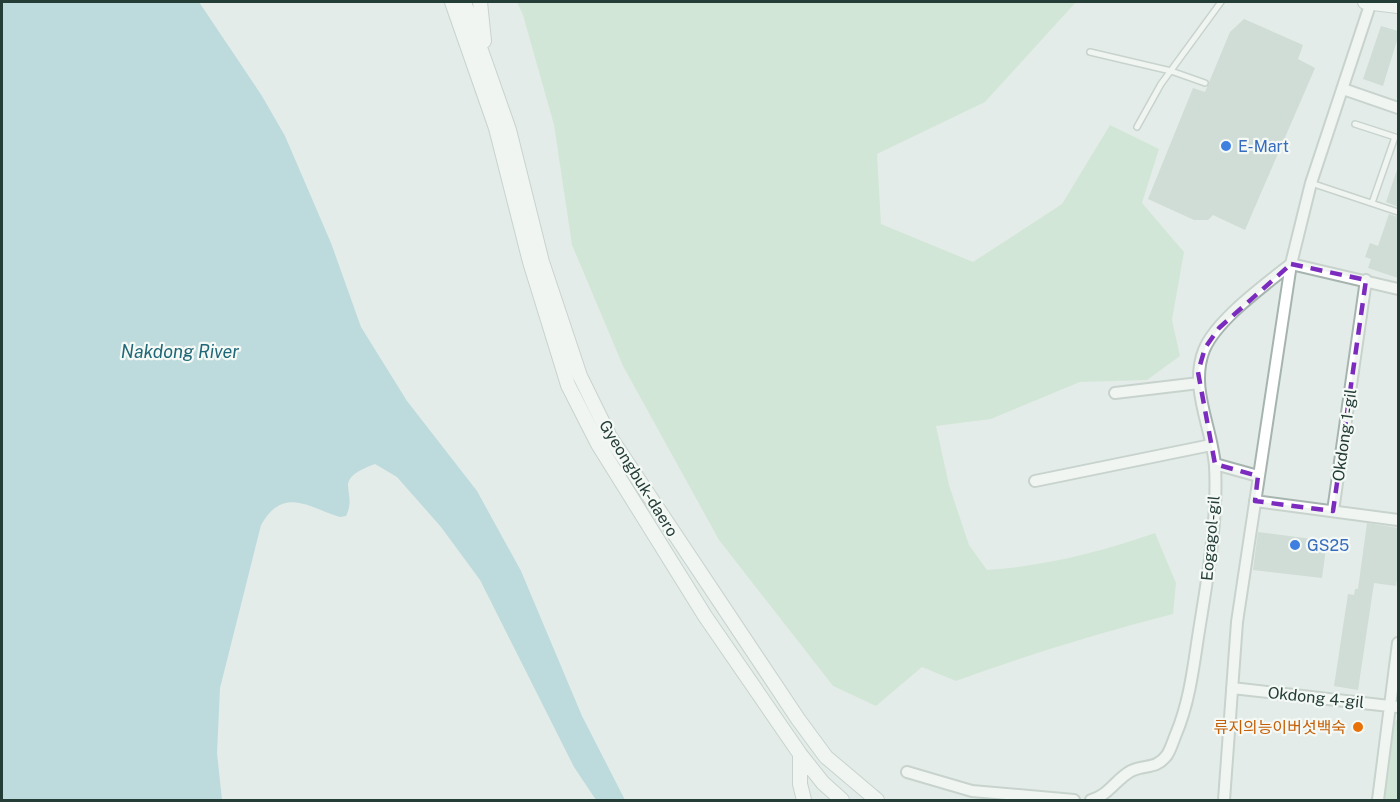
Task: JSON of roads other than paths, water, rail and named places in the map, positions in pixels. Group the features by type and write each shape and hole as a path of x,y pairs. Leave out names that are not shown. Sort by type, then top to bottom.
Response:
{"street":[{"name":"Gyeongbuk-daero","path":"452,2 496,128 530,262 568,385 598,444 693,596 800,754 823,783 842,801"},
{"name":"Gyeongbuk-daero","path":"464,2 509,130 542,262 580,376 610,437 798,719 826,757 874,800"},
{"path":"480,2 487,67"},
{"path":"1228,800 1232,688 1238,622 1291,264 1311,183 1369,2 1398,6"},
{"path":"1343,89 1398,108"},
{"path":"1291,264 1398,289"},
{"name":"Eogagol-gil","path":"1091,801 1106,793 1122,777 1133,770 1157,765 1167,754 1184,713 1210,563 1215,515 1215,464 1198,372 1205,348 1219,328 1247,300 1291,264"},
{"name":"Okdong 1-gil","path":"1333,511 1366,280"},
{"path":"1115,393 1199,383"},
{"path":"1035,481 1211,445"},
{"path":"1215,464 1258,476"},
{"path":"1255,501 1398,520"},
{"path":"1378,801 1394,706 1398,643"},
{"name":"Okdong 4-gil","path":"1232,688 1394,706"},
{"path":"800,754 800,784 804,801"},
{"path":"907,772 972,791 1074,801"}],"lane":[{"path":"1137,127 1161,84 1221,2"},
{"path":"1090,52 1172,71 1205,83"},
{"path":"1355,124 1395,137 1372,203"},
{"path":"1311,183 1398,212"}],"water":[{"name":"Nakdong River","path":"2,2 199,2 262,96 285,136 331,243 361,327 407,401 477,491 521,571 582,716 625,800 596,800 574,767 480,580 441,527 397,477 375,464 361,470 349,481 350,499 346,516 340,517 307,505 288,503 270,513 261,525 220,688 217,753 222,800 2,800"}],"place":[{"name":"E-Mart","path":"1226,146"},
{"name":"GS25","path":"1295,545"},
{"name":"류지의능이버섯백숙","path":"1358,727"}]}
